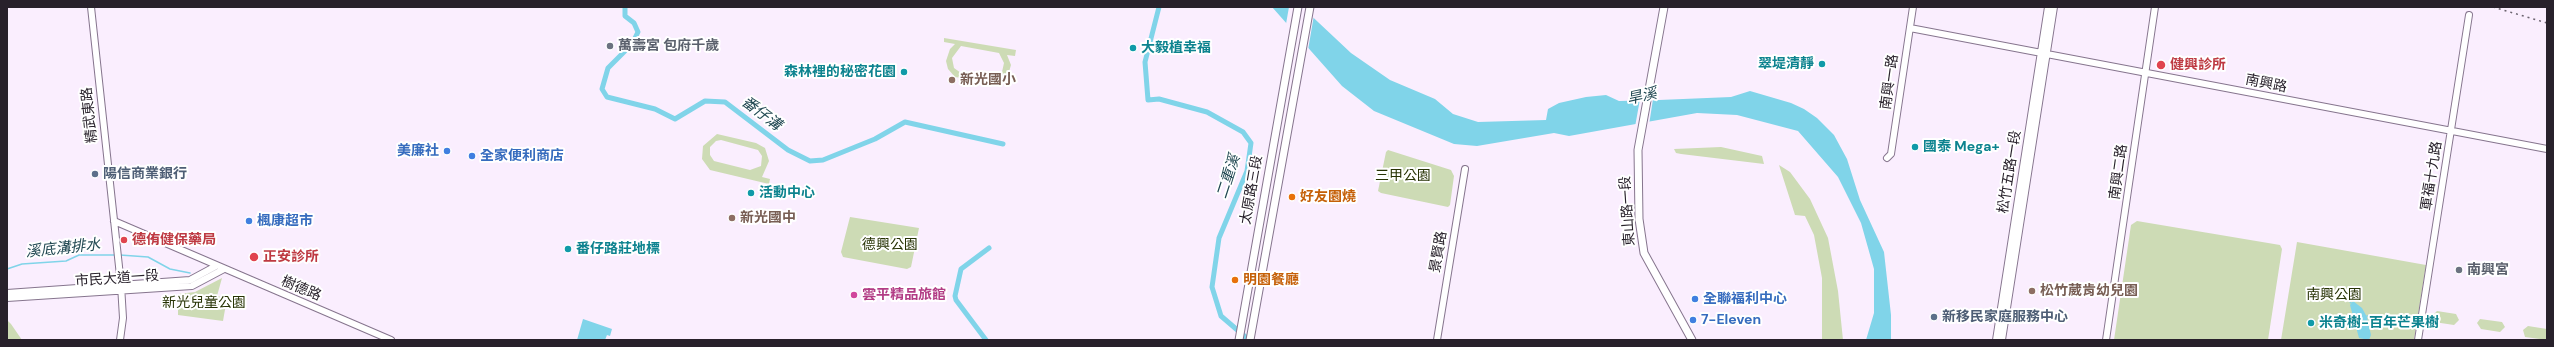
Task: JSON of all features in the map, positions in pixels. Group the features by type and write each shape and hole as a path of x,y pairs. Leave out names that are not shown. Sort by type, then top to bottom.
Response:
{"main road":[{"name":"太原路三段","path":"1239,340 1298,7"},
{"name":"太原路三段","path":"1250,340 1310,7"},
{"name":"東山路一段","path":"1664,7 1640,141 1638,203 1644,253 1692,340"}],"street":[{"name":"精武東路","path":"91,7 124,318 120,340"},
{"name":"南興一路","path":"1888,158 1891,154 1913,7"},
{"name":"松竹五路一段","path":"2002,340 2044,53 2048,7"},
{"name":"松竹五路一段","path":"1996,340 2044,53 2054,7"},
{"name":"南興二路","path":"2106,340 2155,7"},
{"name":"軍福十九路","path":"2418,340 2469,15"},
{"name":"南興路","path":"1910,28 2044,53 2145,74 2547,149"},
{"name":"景賢路","path":"1437,340 1465,169"},
{"name":"樹德路","path":"114,221 390,340"},
{"name":"市民大道一段","path":"7,298 121,288 190,280 216,266"},
{"name":"市民大道一段","path":"7,293 192,286 224,269"}],"green space":[{"path":"944,38 1016,50 1015,56 1007,55 1011,65 1008,75 994,83 955,77 948,69 946,61 950,49 955,44 944,42","holes":["961,46 999,53 1004,63 1002,72 989,78 961,73 954,68 952,58"]},
{"path":"717,134 756,143 765,148 769,161 762,177 770,179 769,184 710,170 702,159 703,146","holes":["721,140 758,150 762,156 761,166 750,170 714,161 710,155 710,147 716,141"]},
{"path":"1721,147 1762,156 1764,164 1681,154 1676,153 1674,149"},
{"name":"三甲公園","path":"1388,150 1451,170 1454,176 1450,205 1448,207 1381,193 1378,191 1386,152"},
{"path":"1779,165 1790,172 1810,199 1828,238 1838,291 1843,340 1822,340 1822,278 1814,235 1805,216 1795,215"},
{"name":"德興公園","path":"850,217 919,228 911,267 907,269 843,257 841,252"},
{"path":"2137,221 2280,245 2282,249 2268,340 2114,340 2131,225"},
{"name":"南興公園","path":"2297,242 2426,265 2414,340 2281,340"},
{"name":"新光兒童公園","path":"222,278 217,296 227,298 223,321 178,315 178,294 195,292"},
{"path":"2437,311 2456,314 2459,320 2454,325 2434,322 2432,316"},
{"path":"2480,319 2502,322 2505,327 2500,332 2481,329 2477,323"},
{"path":"7,320 11,324 22,340 7,340"},
{"path":"2528,326 2547,329 2547,340 2525,337 2523,330"}],"water":[{"path":"1272,7 1302,7 1351,53 1390,80 1435,99 1453,114 1478,122 1546,120 1548,109 1559,103 1586,97 1606,95 1619,101 1659,100 1731,97 1750,91 1791,103 1804,109 1817,118 1834,135 1847,159 1860,200 1884,252 1891,315 1891,340 1866,340 1874,313 1874,269 1861,223 1838,177 1798,131 1737,115 1697,113 1569,136 1554,133 1477,146 1454,144 1374,111 1342,86"},
{"path":"2353,301 2362,308 2367,317 2371,335 2369,340 2359,338 2350,305"},
{"path":"583,319 612,329 610,336 607,335 605,340 577,340"}],"pier":[{"path":"1289,7 1305,7 1314,15 1308,50 1286,24"},
{"path":"1640,99 1653,99 1649,125 1635,127"}],"waterway":[{"name":"番仔溝","path":"625,7 625,16 634,23 638,32 632,44 608,68 602,89 607,97 655,109 675,119 705,101 725,102 788,150 810,161 823,160 875,139 905,122 1003,144"},
{"name":"二重溪","path":"1159,7 1145,62 1148,100 1159,99 1207,112 1243,132 1251,143 1247,171 1219,238 1212,287 1221,316 1249,340"},
{"name":"番仔溝","path":"986,340 956,300 955,296 961,269 989,248"},
{"name":"溪底溝排水","path":"7,269 22,264 66,261 79,255 116,255"},
{"name":"溪底溝排水","path":"120,255 148,257 170,269 190,273"},
{"path":"2344,293 2351,303"},
{"path":"2367,316 2382,318"}],"railway":[{"path":"2493,7 2547,23"}],"place":[{"name":"萬壽宮 包府千歲","path":"610,46"},
{"name":"大毅植幸福","path":"1133,48"},
{"name":"翠堤清靜","path":"1822,64"},
{"name":"健興診所","path":"2161,65"},
{"name":"森林裡的秘密花園","path":"904,72"},
{"name":"新光國小","path":"952,80"},
{"name":"國泰 Mega+","path":"1915,147"},
{"name":"美廉社","path":"447,151"},
{"name":"全家便利商店","path":"472,156"},
{"name":"陽信商業銀行","path":"95,174"},
{"name":"活動中心","path":"751,193"},
{"name":"好友園燒","path":"1292,197"},
{"name":"新光國中","path":"732,218"},
{"name":"楓康超市","path":"249,221"},
{"name":"德侑健保藥局","path":"124,240"},
{"name":"番仔路莊地標","path":"568,249"},
{"name":"正安診所","path":"254,257"},
{"name":"南興宮","path":"2459,270"},
{"name":"明園餐廳","path":"1235,280"},
{"name":"松竹葳肯幼兒園","path":"2032,291"},
{"name":"雲平精品旅館","path":"854,295"},
{"name":"全聯福利中心","path":"1695,299"},
{"name":"新移民家庭服務中心","path":"1934,317"},
{"name":"7-Eleven","path":"1693,320"},
{"name":"米奇樹-百年芒果樹","path":"2311,323"}],"water label":[{"name":"旱溪","path":"1642,97"}]}
